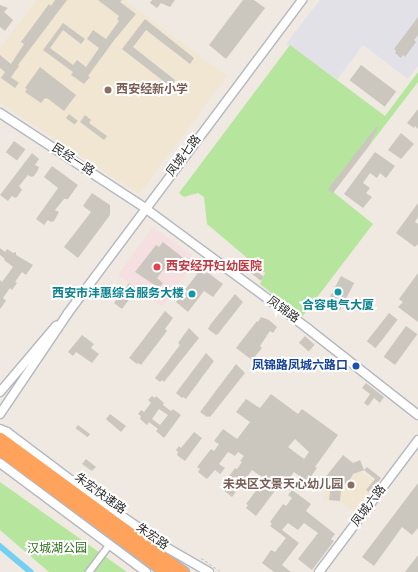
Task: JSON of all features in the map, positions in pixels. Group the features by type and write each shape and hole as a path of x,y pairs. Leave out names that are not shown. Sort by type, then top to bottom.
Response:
{"highway":[{"name":"朱宏快速路","path":"0,438 169,568"},
{"name":"朱宏快速路","path":"0,450 169,568 183,572"}],"street":[{"name":"凤城七路","path":"0,414 68,313 145,208 302,0"},
{"name":"民经一路","path":"0,113 145,208"},
{"name":"凤锦路","path":"145,208 307,328 418,415"},
{"name":"凤城七路","path":"0,392 68,313"},
{"name":"朱宏路","path":"0,429 7,432 72,481 169,549 209,572"},
{"name":"凤城六路","path":"319,572 418,440"},
{"path":"0,462 146,572"},
{"path":"89,572 109,545"}],"path":[{"path":"201,558 222,572"}],"shaded area":[{"name":"西安经新小学","path":"37,0 124,0 227,76 139,194 0,103 0,48"},
{"path":"320,0 418,0 418,66 408,79 363,45 336,81 286,44"},
{"name":"西安经开妇幼医院","path":"153,227 197,259 162,306 118,275"},
{"name":"未央区文景天心幼儿园","path":"356,460 360,471 377,483 355,512 342,503 323,500 325,486 342,465"}],"green space":[{"path":"290,45 385,116 418,72 418,82 369,146 374,134 332,191 373,224 302,317 260,284 265,273 207,224 204,197 198,193 184,197 179,193"},
{"name":"汉城湖公园","path":"0,482 127,572 49,572 0,530"}],"building":[{"path":"55,0 67,0 18,65 19,66 11,77 19,83 15,88 1,78 5,72 0,68 0,55 11,64 24,44 21,42 49,4 51,6"},
{"path":"98,0 122,0 120,2 136,14 115,39 88,76 90,77 84,84 71,75 73,72 43,50 63,23 85,39 81,44 63,30 50,48 73,65 77,60 86,67 99,48 87,39 93,30 106,39 119,21 117,19 119,16"},
{"path":"152,0 175,0 170,7 161,3 157,8 150,3"},
{"path":"243,0 254,0 265,8 226,59 209,45"},
{"path":"0,5 8,8 4,12 13,20 5,31 0,27"},
{"path":"418,17 418,35 414,40 416,42 405,57 403,55 401,58 395,53 396,51 394,49"},
{"path":"145,19 194,58 190,64 146,30 133,47 175,80 171,87 122,49"},
{"path":"361,65 396,91 385,107 350,80"},
{"path":"40,67 76,95 64,111 47,98 45,98 41,103 25,92 27,89 25,88"},
{"path":"418,109 418,129 407,123"},
{"path":"69,114 78,121 75,125 66,118"},
{"path":"85,115 91,120 89,123 107,136 104,140 80,122"},
{"path":"377,126 378,127 369,146 333,193 328,189"},
{"path":"401,133 414,144 401,159 388,150"},
{"path":"14,141 25,149 17,161 6,152"},
{"path":"375,152 395,166 386,178 380,173 377,178 370,173 363,183 370,188 366,193 372,197 363,208 344,194"},
{"path":"32,153 39,159 35,165 39,167 38,170 34,176 31,177 28,175 19,186 22,190 17,197 15,198 12,196 8,201 0,195"},
{"path":"52,166 78,185 68,199 64,199 55,210 59,212 54,221 51,222 48,220 44,225 36,219 58,188 44,177"},
{"path":"92,193 110,205 110,215 78,258 64,247 91,212 83,206"},
{"path":"418,203 418,217 415,222 418,224 418,244 415,247 396,233"},
{"path":"163,242 186,260 177,271 168,264 157,278 163,283 159,288 135,272 156,245 159,247"},
{"path":"0,248 5,252 7,249 13,253 16,252 16,255 33,265 26,275 22,272 15,282 17,283 12,290 10,288 3,298 6,301 0,309 0,280 2,282 13,267 0,255"},
{"path":"243,261 264,277 261,281 240,265"},
{"name":"西安市沣惠综合服务大楼","path":"200,270 205,274 207,272 223,284 213,297 204,291 188,312 176,302"},
{"path":"418,273 418,322 398,307 403,302 399,299"},
{"name":"合容电气大厦","path":"341,276 354,283 340,310 326,303"},
{"path":"129,283 137,289 122,309 114,303"},
{"path":"235,294 243,302 216,335 208,329"},
{"path":"165,311 173,318 165,329 167,331 141,365 138,363 137,364 129,358"},
{"path":"389,313 398,320 376,348 367,341"},
{"path":"261,317 269,320 277,327 273,333 270,331 260,346 262,348 252,360 236,348"},
{"path":"406,326 417,334 395,365 384,357"},
{"path":"189,328 199,338 164,382 162,380 160,382 155,378 180,345 178,343"},
{"path":"82,335 94,344 91,348 99,354 92,363 76,352 73,356 68,352"},
{"path":"305,336 315,345 309,351 299,343"},
{"path":"206,353 214,361 186,399 183,397 182,398 176,393"},
{"path":"236,364 245,373 210,417 207,417 200,412"},
{"path":"366,383 384,397 380,403 374,398 368,406 364,403 370,394 362,388"},
{"path":"271,394 298,414 302,409 338,435 315,467 317,468 307,482 294,472 280,491 277,488 256,516 246,508 248,505 246,504 265,479 252,470 232,497 222,489 222,486 235,468 237,469 242,462 240,461 244,456 238,452 235,456 228,452 219,464 225,468 220,474 215,470 207,479 198,472 200,469 197,467 211,449 214,451 219,444 214,441 223,429 237,439 250,422 236,412 246,399 260,408","holes":["295,439 309,452 304,459 288,447"]},
{"path":"152,396 155,398 156,396 164,403 163,405 171,411 173,409 181,415 164,438 156,431 158,429 149,422 147,425 140,419 141,416 138,414 141,410 144,412 151,403 148,400","holes":["159,409 168,415 160,425 152,419"]},
{"path":"110,414 126,426 121,432 106,419"},
{"path":"78,425 90,434 88,437 76,428"},
{"path":"194,432 202,438 185,461 178,456 178,452 176,450 179,446 181,448"},
{"path":"343,455 353,463 360,460 364,470 353,474 349,484 346,483 341,490 340,501 329,500 332,478 320,492 316,489"},
{"path":"86,459 96,467 92,471 82,464"},
{"path":"367,467 381,478 370,493 366,490 375,479 364,470"},
{"path":"418,483 418,528 412,535 402,527 374,566 362,557"},
{"path":"292,490 311,504 306,511 335,534 331,539 334,541 312,570 298,559 318,533 304,523 298,530 288,523 282,530 299,543 282,565 291,572 274,572 262,563 271,550 275,552 286,538 270,526 272,524 270,522 283,504 286,506 292,498 288,495"},
{"path":"418,555 418,572 405,572"}],"waterway":[{"path":"0,546 31,572"}],"place":[{"name":"西安经新小学","path":"108,90"},
{"name":"西安经开妇幼医院","path":"157,267"},
{"name":"合容电气大厦","path":"338,292"},
{"name":"西安市沣惠综合服务大楼","path":"192,294"},
{"name":"凤锦路凤城六路口","path":"356,366"},
{"name":"未央区文景天心幼儿园","path":"351,485"}]}
